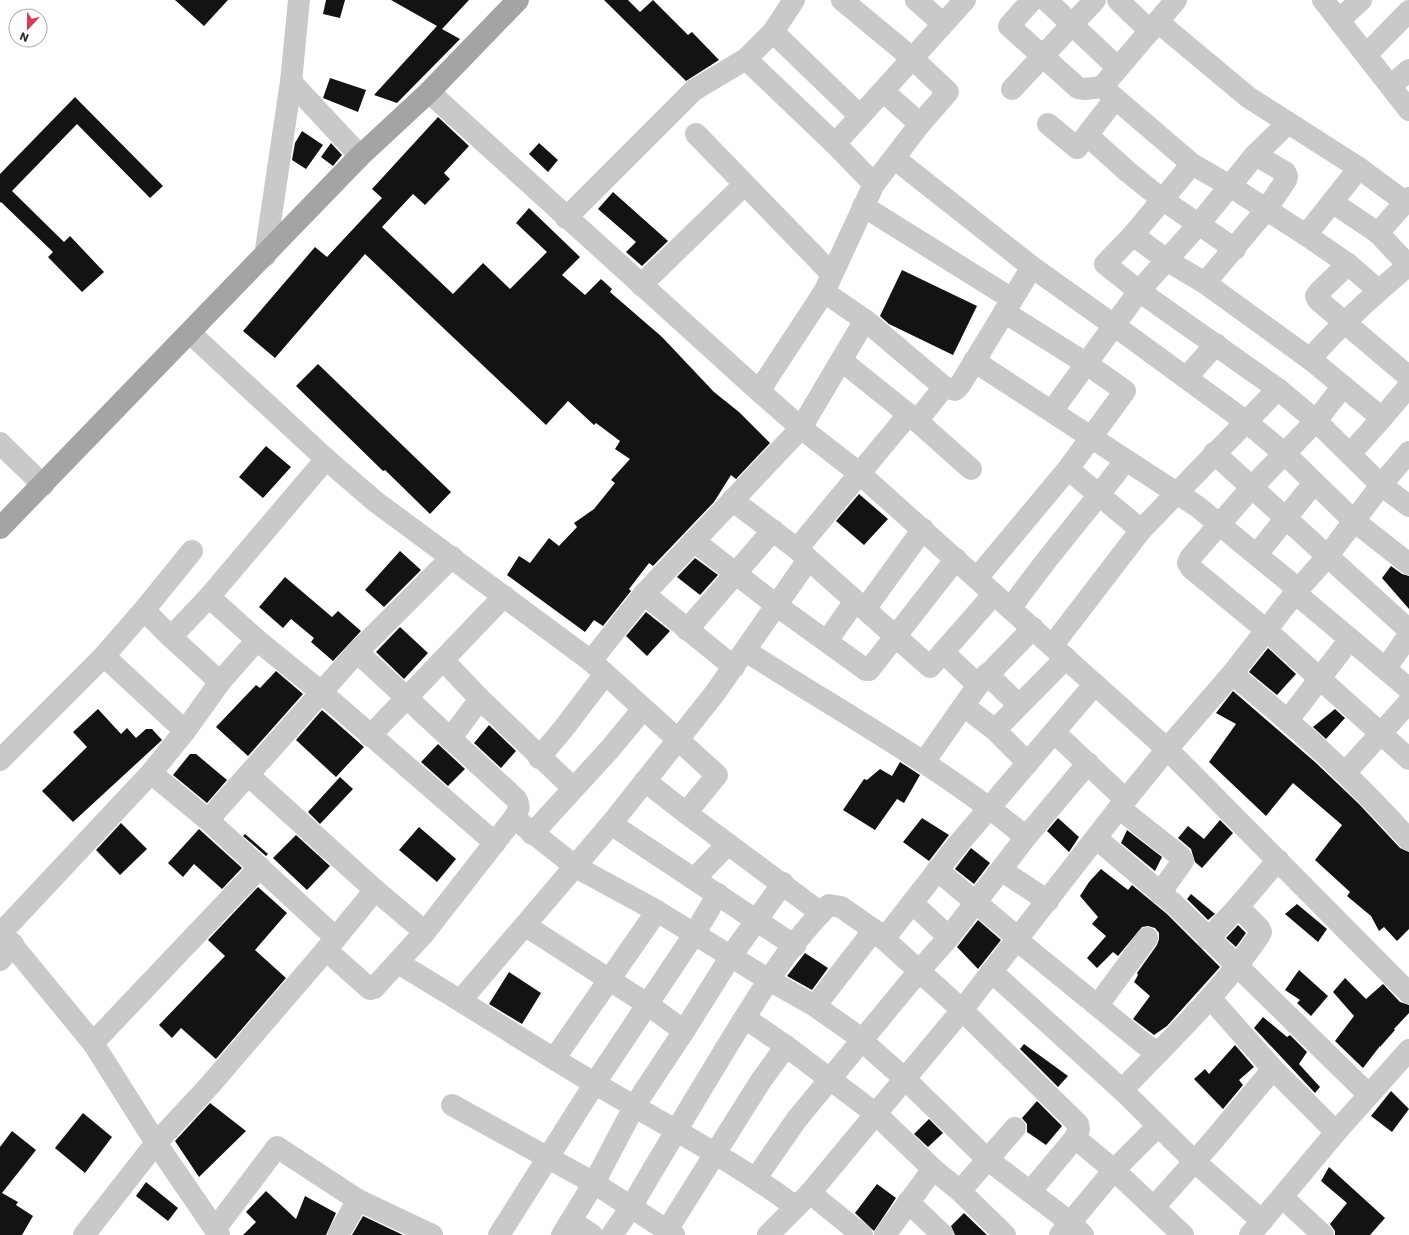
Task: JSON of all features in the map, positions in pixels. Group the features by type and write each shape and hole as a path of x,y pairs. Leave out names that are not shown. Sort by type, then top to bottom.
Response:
{"main road":[{"path":"0,528 265,256 360,156 429,92 518,0"}],"street":[{"path":"265,256 291,82 299,0"},
{"path":"566,218 694,90 746,59 773,32 794,0"},
{"path":"759,391 828,282 874,184 920,124 948,92 912,58 842,0"},
{"path":"916,0 942,23"},
{"path":"835,144 942,23 965,0"},
{"path":"1032,0 1009,26 1078,88 1109,93 1192,164 1230,186 1306,235 1348,264 1378,290"},
{"path":"1046,0 1118,68"},
{"path":"1012,90 1095,0"},
{"path":"1118,0 1248,97 1407,200 1378,233"},
{"path":"1048,124 1077,148 1087,135 1109,93 1118,68 1176,0"},
{"path":"1323,0 1367,54 1409,110"},
{"path":"1339,20 1361,0"},
{"path":"1367,54 1409,11"},
{"path":"773,32 860,116"},
{"path":"746,59 835,144 874,184"},
{"path":"1390,86 1409,70"},
{"path":"291,82 360,156"},
{"path":"883,90 920,124"},
{"path":"429,92 566,218 759,391 801,428 859,473 923,529 1167,749 1409,994"},
{"path":"1052,411 1140,291 1168,261 1255,155 1288,123"},
{"path":"696,134 744,185 828,282 865,320 944,387 955,390 960,385 1032,267"},
{"path":"1087,135 1128,172 1163,200 1235,249"},
{"path":"1205,283 1235,249 1266,210 1287,176 1285,172 1255,155"},
{"path":"894,158 1032,267 1245,421 1284,454 1354,521 1409,564"},
{"path":"1192,164 1133,235 1105,264 1140,291 1278,388 1316,421 1381,485 1409,506"},
{"path":"1306,235 1359,168"},
{"path":"641,285 744,185"},
{"path":"1310,359 1344,322 1378,290 1409,265 1378,233 1332,202"},
{"path":"863,206 1008,305 1125,391 1068,469 977,578"},
{"path":"1133,235 1168,261 1205,283 1310,359 1382,418"},
{"path":"1348,264 1316,296 1318,300 1409,377"},
{"path":"539,758 564,728 598,667 644,594 801,428 865,320"},
{"path":"190,333 326,459 376,502 598,667 717,775 686,813"},
{"path":"1186,378 1216,344"},
{"path":"842,361 913,418 971,469"},
{"path":"974,361 1052,411 1220,524 1257,554 1350,639 1409,688"},
{"path":"1343,386 1316,421 1252,487 1190,558 1188,563 1189,566 1266,630 1382,732 1409,758"},
{"path":"1350,454 1409,386"},
{"path":"461,1000 576,867 678,740 740,659 776,605 802,555 859,473 944,387"},
{"path":"995,730 1018,705 1059,652 1141,530 1278,388"},
{"path":"0,443 43,485"},
{"path":"768,1235 803,1200 962,1010 1167,749 1232,674 1297,591 1327,557 1381,485 1409,452"},
{"path":"1214,453 1409,630"},
{"path":"171,637 209,597 326,459"},
{"path":"1011,608 1056,547 1099,496 1125,461"},
{"path":"1068,469 1141,530"},
{"path":"1257,554 1285,517 1314,483"},
{"path":"732,500 773,530 930,666 994,594"},
{"path":"827,641 860,605 923,529"},
{"path":"687,630 773,530"},
{"path":"694,541 776,605 866,670 869,670 956,559"},
{"path":"0,760 104,656 192,551"},
{"path":"208,820 357,652 452,557"},
{"path":"644,594 687,630 924,762 990,807 1026,837"},
{"path":"370,736 504,596"},
{"path":"209,597 258,640 322,692 370,736 494,843"},
{"path":"144,610 220,682"},
{"path":"924,762 983,679 1033,628"},
{"path":"1386,668 1409,635"},
{"path":"1288,720 1321,679 1350,639"},
{"path":"258,640 220,682 186,731 151,773 4,942 93,1043 156,1143 217,1232 277,1147 358,1200 432,1235"},
{"path":"151,773 208,820 260,867 331,944 365,987 370,989 374,988 425,932 514,818 518,812 519,804 516,799 357,652"},
{"path":"943,652 1018,705"},
{"path":"104,656 186,731"},
{"path":"444,660 480,699 539,758 573,788"},
{"path":"1232,674 1288,720 1346,773 1409,840"},
{"path":"815,1006 879,934 912,903 937,870 1055,733 1095,684"},
{"path":"450,739 480,699"},
{"path":"1346,773 1409,702"},
{"path":"964,706 995,730 1028,763"},
{"path":"532,834 643,709"},
{"path":"1055,733 1088,763 1123,804 1180,856 1183,861 1160,893"},
{"path":"756,1178 797,1119 919,970 949,937 1026,837 1088,763"},
{"path":"248,775 375,890 425,932"},
{"path":"645,781 822,913"},
{"path":"514,818 532,834 576,867 695,933 769,980 815,1006 862,1040 987,1158 1030,1192 1071,1231 1114,1170 1157,1127"},
{"path":"611,824 795,946"},
{"path":"1096,838 1160,893 1369,1095"},
{"path":"694,879 728,844"},
{"path":"1208,939 1238,907 1278,860"},
{"path":"93,1043 260,867"},
{"path":"937,870 974,903 1011,932 1017,940 1143,1043 1158,1053"},
{"path":"1001,870 1048,901"},
{"path":"592,1235 566,1228 594,1183 635,1105 731,956 783,883"},
{"path":"84,1235 156,1143 210,1085 331,944 375,890"},
{"path":"499,1235 595,1083 695,933 718,894"},
{"path":"912,903 949,937"},
{"path":"612,1235 631,1207 744,1018 769,980 822,913 829,906 836,905 879,934 919,970 1078,1124 1080,1129 1075,1138 1030,1192"},
{"path":"1122,1090 1211,999 1238,967 1261,932 1238,907"},
{"path":"554,1059 657,911"},
{"path":"526,926 647,1004 684,1031"},
{"path":"1098,1005 1147,938"},
{"path":"398,963 461,1000 554,1059 635,1105 756,1178 803,1200 862,1235"},
{"path":"992,972 1122,1090 1157,1127 1194,1161 1256,1228 1336,1132 1409,1050"},
{"path":"1211,999 1273,1069 1336,1132"},
{"path":"744,1018 786,1046 876,1114 933,1169 960,1191 1005,1235"},
{"path":"452,1105 594,1183 631,1207 668,1234 714,1153 760,1082 786,1046"},
{"path":"1154,1208 1273,1069"},
{"path":"960,1191 987,1158 1015,1128"},
{"path":"1075,1138 1114,1170 1183,1235"},
{"path":"884,1235 933,1169"},
{"path":"1282,1197 1323,1235"},
{"path":"338,1235 358,1200"},
{"path":"908,1202 941,1234"}],"building":[{"path":"175,0 228,0 204,26"},
{"path":"326,0 345,0 340,18 323,14"},
{"path":"391,0 469,0 442,29 460,39 397,103 374,95 437,26"},
{"path":"604,0 628,0 640,12 653,0 688,35 692,32 719,60 686,81"},
{"path":"330,78 366,90 358,112 323,98"},
{"path":"75,97 163,186 150,198 77,124 12,191 64,242 70,236 104,272 82,292 48,257 53,252 1,202 0,203 0,174"},
{"path":"438,117 469,146 444,173 450,179 425,205 413,194 382,227 453,294 483,263 510,289 547,252 516,223 529,208 580,257 562,275 585,295 601,279 612,289 610,292 662,337 714,392 739,412 770,443 736,479 731,475 714,502 653,566 649,563 629,589 631,591 603,626 594,620 585,632 507,575 519,556 530,563 549,538 559,546 577,527 574,523 594,509 615,483 611,480 630,459 615,449 620,441 596,423 594,425 568,401 546,425 365,254 275,358 243,331 315,247 327,257 382,198 372,189"},
{"path":"302,131 323,145 306,169 292,160 295,143"},
{"path":"331,143 342,155 333,166 321,157"},
{"path":"539,143 558,160 548,172 529,154"},
{"path":"613,192 668,241 642,266 626,252 636,242 598,209"},
{"path":"902,270 977,306 953,355 889,324 880,316"},
{"path":"318,364 451,492 430,514 385,470 383,471 296,386"},
{"path":"266,446 291,467 263,498 239,477"},
{"path":"859,494 888,519 864,545 836,521"},
{"path":"400,551 421,570 384,607 365,590"},
{"path":"695,558 718,575 700,595 677,577"},
{"path":"1391,566 1402,574 1409,576 1409,609 1382,578"},
{"path":"285,577 332,617 338,611 361,631 333,661 311,642 314,638 291,619 283,628 259,607"},
{"path":"646,612 670,631 647,656 626,636"},
{"path":"400,627 428,653 404,679 376,652"},
{"path":"1268,648 1296,674 1277,695 1249,672"},
{"path":"276,671 303,694 248,756 216,727 256,685 260,688"},
{"path":"1233,691 1315,762 1359,804 1400,848 1409,852 1409,929 1397,941 1384,927 1379,931 1371,916 1347,896 1350,892 1315,860 1342,825 1293,783 1266,816 1209,762 1236,724 1216,713"},
{"path":"98,709 121,734 127,728 136,738 146,729 152,729 162,740 73,822 42,791 87,747 73,732"},
{"path":"1335,709 1345,718 1326,739 1313,727"},
{"path":"322,710 364,747 336,777 296,740"},
{"path":"489,725 516,751 501,768 474,743"},
{"path":"438,744 465,769 448,786 421,762"},
{"path":"190,754 196,754 227,780 207,803 173,775"},
{"path":"900,762 920,775 904,803 897,799 875,830 843,810 864,779 867,780 880,769 892,776"},
{"path":"340,777 353,789 320,824 308,812"},
{"path":"922,818 949,835 929,861 903,842"},
{"path":"1058,818 1079,837 1069,852 1047,831"},
{"path":"1220,820 1233,833 1202,868 1195,862 1191,849 1178,838 1188,826 1204,839"},
{"path":"121,823 147,849 120,875 96,850"},
{"path":"419,827 456,859 437,882 399,850"},
{"path":"199,829 242,868 222,889 194,864 183,877 168,863"},
{"path":"1127,830 1162,857 1155,871 1121,843"},
{"path":"245,834 268,854 266,856 243,836"},
{"path":"296,835 330,866 307,890 273,858"},
{"path":"971,848 990,863 974,884 955,869"},
{"path":"1101,869 1128,890 1132,885 1167,914 1220,967 1167,1026 1154,1035 1133,1019 1150,996 1134,982 1138,975 1137,973 1157,945 1159,933 1155,928 1148,926 1142,927 1118,956 1113,952 1097,968 1087,958 1106,936 1092,924 1098,917 1080,896 1089,882"},
{"path":"258,887 287,913 255,950 286,978 216,1059 181,1028 172,1038 159,1025 225,956 208,940"},
{"path":"1191,894 1215,914 1208,920 1187,899"},
{"path":"1297,904 1327,929 1318,942 1285,914"},
{"path":"978,920 1001,940 978,969 957,947"},
{"path":"1238,925 1246,933 1236,947 1226,938"},
{"path":"805,953 828,968 812,990 787,976"},
{"path":"1299,970 1328,996 1311,1016 1297,1003 1300,1000 1285,990"},
{"path":"509,972 541,993 522,1024 489,1004"},
{"path":"1345,978 1366,999 1383,984 1400,1002 1409,1005 1409,1013 1394,1029 1395,1030 1363,1068 1335,1041 1354,1016 1333,992"},
{"path":"1263,1017 1287,1037 1290,1035 1307,1052 1299,1064 1320,1087 1315,1093 1254,1028"},
{"path":"1024,1044 1068,1076 1058,1087 1020,1049"},
{"path":"1235,1045 1254,1067 1239,1080 1243,1085 1223,1109 1194,1079 1205,1069 1209,1074"},
{"path":"1391,1091 1409,1109 1392,1132 1371,1116"},
{"path":"1037,1101 1062,1126 1046,1145 1027,1132 1027,1124 1022,1118"},
{"path":"210,1103 246,1131 199,1177 175,1141"},
{"path":"83,1113 112,1137 85,1173 55,1148"},
{"path":"929,1119 943,1133 928,1147 914,1134"},
{"path":"12,1131 36,1150 2,1193 18,1202 16,1205 33,1216 22,1235 0,1235 0,1147"},
{"path":"1329,1167 1385,1218 1370,1235 1335,1235 1335,1231 1330,1224 1347,1203 1321,1181"},
{"path":"146,1182 178,1208 168,1221 136,1196"},
{"path":"877,1184 896,1198 874,1231 855,1213"},
{"path":"266,1191 296,1219 305,1196 336,1213 326,1235 243,1235 256,1222 246,1212"},
{"path":"964,1213 987,1235 955,1235 951,1226"},
{"path":"363,1216 403,1235 352,1235"}]}
